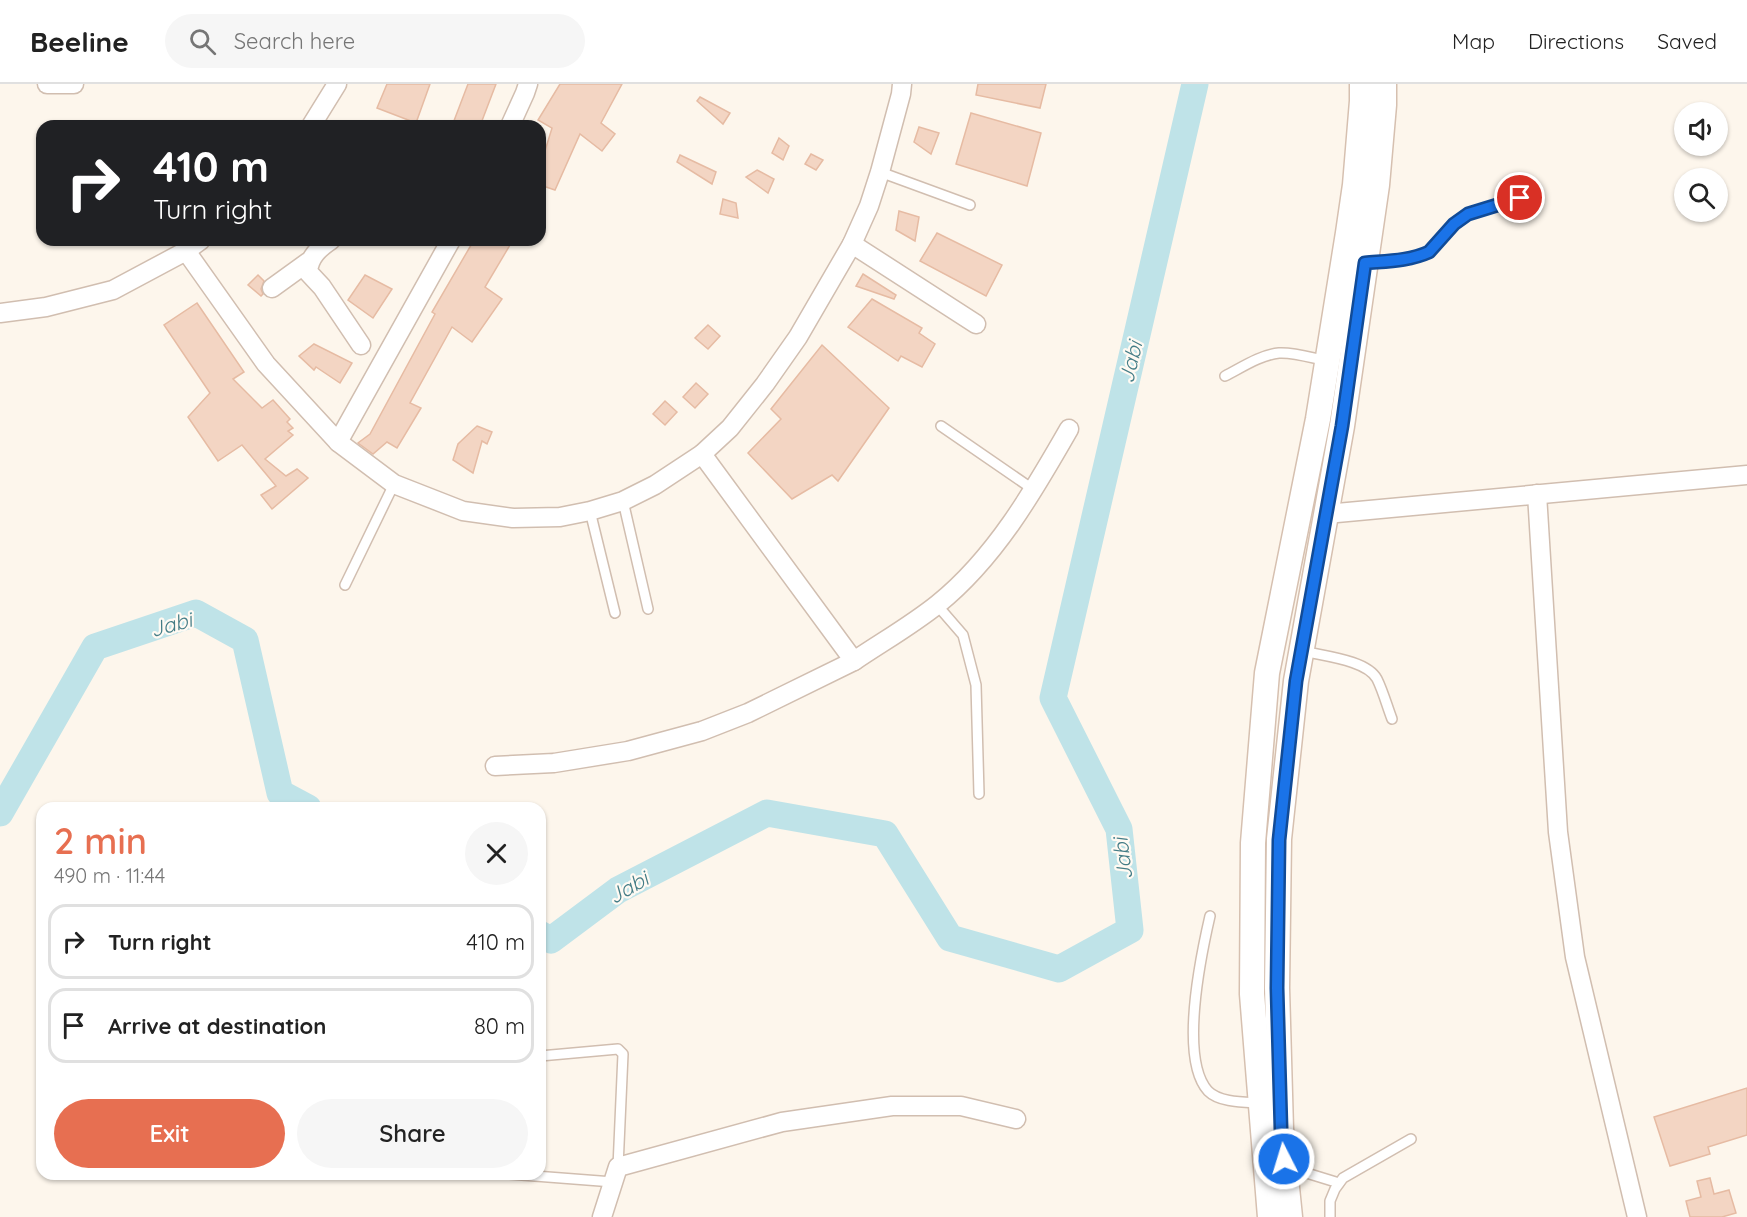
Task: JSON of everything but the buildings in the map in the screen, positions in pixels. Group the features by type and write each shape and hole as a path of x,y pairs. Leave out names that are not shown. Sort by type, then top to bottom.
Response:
{"main road":[{"path":"1290,1217 1278,1162 1261,1103 1252,994 1253,843 1267,674 1318,419 1355,185 1362,84"},
{"path":"1270,1217 1281,1129 1277,988 1279,840 1296,681 1342,426 1377,185 1384,84"}],"street":[{"path":"46,84 74,84"},
{"path":"315,120 337,84"},
{"path":"513,120 528,84"},
{"path":"186,251 266,364 338,442 394,484 463,511 513,518 560,517 590,511 623,501 655,485 702,454 730,428 765,384 798,337 852,244 869,206 880,172 902,94 902,84"},
{"path":"852,244 976,324"},
{"path":"0,313 46,307 113,290 193,246"},
{"path":"272,288 308,262 322,246"},
{"path":"338,442 449,246"},
{"path":"308,262 308,272 322,287 361,345"},
{"path":"495,766 554,763 628,751 702,731 748,713 854,661 937,605 982,561 1034,490 1069,429"},
{"path":"702,454 854,661"},
{"path":"1326,514 1747,475"},
{"path":"1537,494 1558,832 1575,957 1637,1217"},
{"path":"602,1217 616,1174 782,1122 892,1106 961,1106 1016,1119"}],"lane":[{"path":"880,172 970,205"},
{"path":"1365,263 1410,258 1429,252 1460,218 1538,192"},
{"path":"1225,376 1263,357 1278,353 1327,361"},
{"path":"941,426 1034,490"},
{"path":"345,585 394,484"},
{"path":"623,501 648,609"},
{"path":"590,511 615,613"},
{"path":"937,605 963,635 976,685 979,794"},
{"path":"1301,651 1370,669 1376,678 1392,719"},
{"path":"1210,916 1200,960 1193,1011 1199,1077 1209,1092 1224,1099 1261,1103"},
{"path":"546,1055 618,1049 623,1054 616,1174 546,1174"},
{"path":"1330,1217 1330,1201 1343,1178 1411,1139"},
{"path":"1278,1162 1339,1182"}],"waterway":[{"name":"Jabi","path":"546,937 551,940 618,890 767,813 885,834 950,938 1059,969 1130,930 1119,829 1053,698 1195,84"},
{"name":"Jabi","path":"0,813 95,647 196,613 245,640 280,793 297,802"}],"route":[{"path":"1284,1159 1277,988 1279,840 1296,681 1342,426 1365,263 1410,258 1429,252 1460,218 1520,198"}]}
